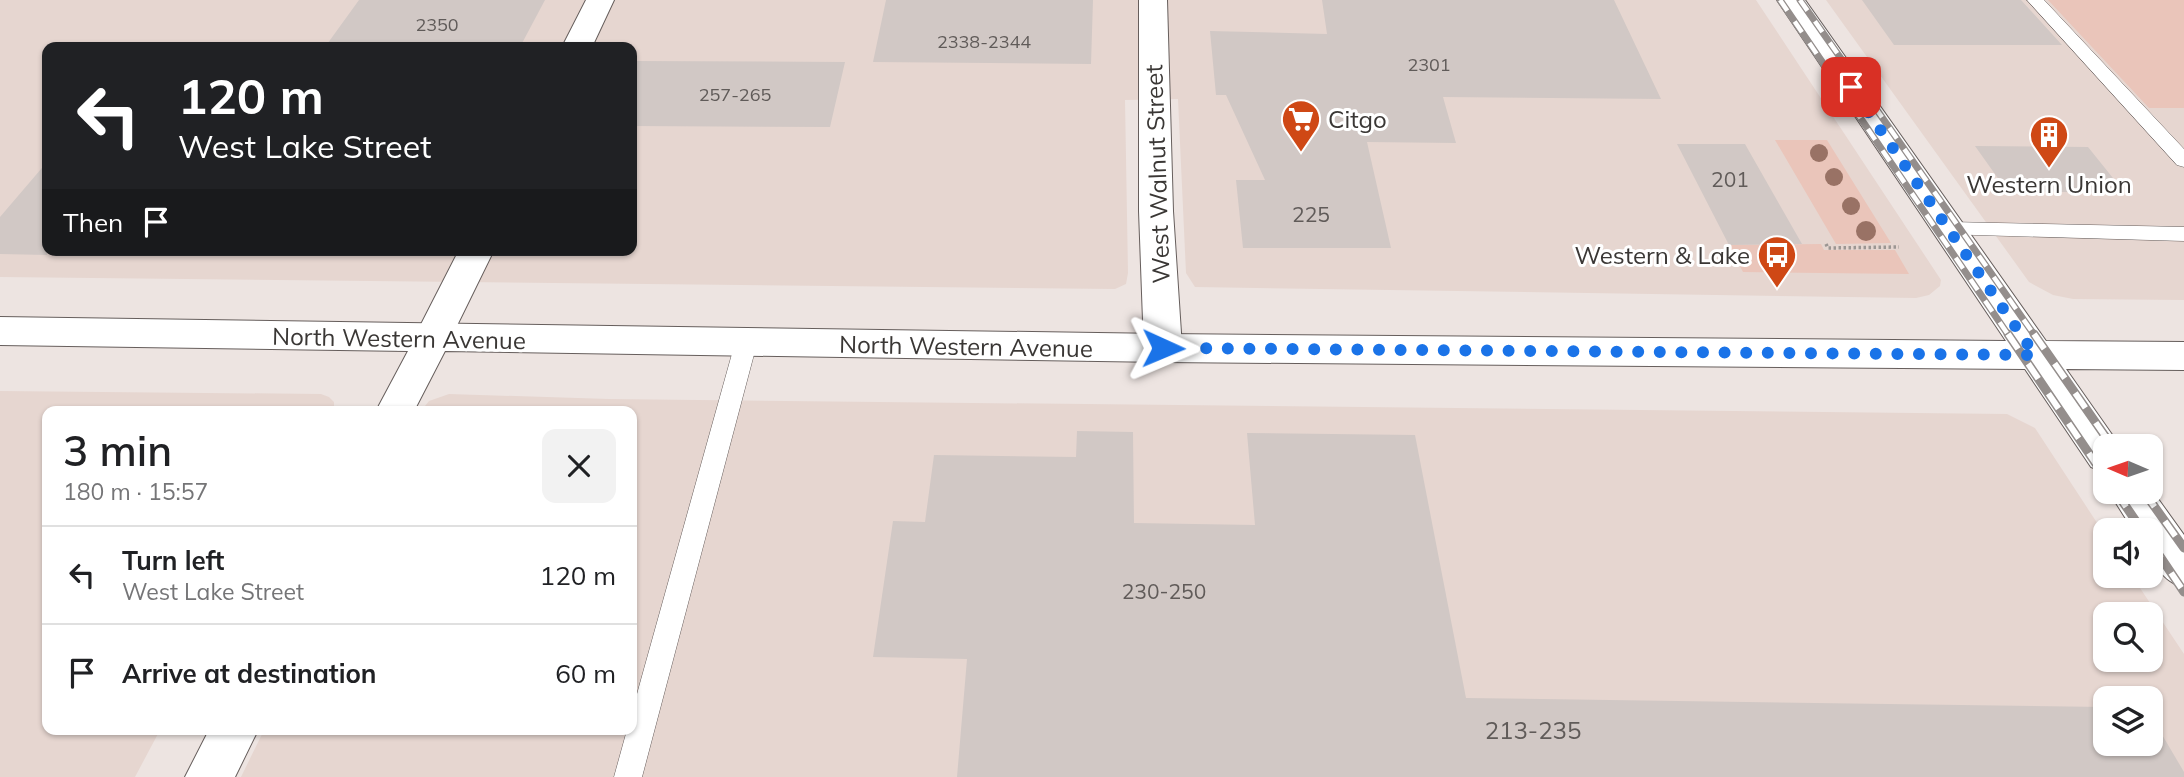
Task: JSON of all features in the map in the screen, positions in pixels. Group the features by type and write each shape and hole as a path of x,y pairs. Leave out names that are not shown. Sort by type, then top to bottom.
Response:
{"main road":[{"path":"579,42 600,0"},
{"name":"West Walnut Street","path":"1153,0 1158,260 1163,348"},
{"path":"1791,0 2093,439"},
{"path":"399,406 474,256"},
{"name":"North Western Avenue","path":"0,331 1163,348 2184,356"},
{"path":"2138,504 2184,569"},
{"path":"209,777 231,735"}],"lane":[{"path":"2035,0 2184,161"},
{"path":"1949,229 2184,234"},
{"path":"628,777 746,343"}],"path":[{"path":"1826,244 1828,248 1899,247"}],"shaded area":[{"path":"0,0 1756,0 1941,280 1940,286 1929,295 1916,298 1195,287 1186,273 1178,99 1125,100 1128,273 1126,284 1115,289 0,277"},
{"path":"1826,0 2184,0 2184,300 2073,299 2053,295 2029,282"},
{"path":"2048,0 2184,0 2184,108 2149,108"},
{"path":"1775,140 1827,140 1891,243 1836,244"},
{"path":"1821,244 1824,250 1895,250 1909,274 1743,272 1729,245"},
{"path":"0,391 321,394 329,397 334,406 42,406 42,735 157,735 135,777 0,777"},
{"path":"449,394 609,399 2007,414 2035,428 2094,518 2093,588 2140,588 2149,602 2093,602 2093,672 2163,672 2163,622 2184,654 2184,777 241,777 262,735 637,735 637,406 425,406 429,401"}],"building":[{"path":"359,0 545,0 523,42 329,42"},
{"path":"886,0 1093,0 1091,64 873,62"},
{"path":"1322,0 1614,0 1661,99 1443,97 1456,143 1367,142 1391,248 1243,248 1236,180 1265,180 1226,95 1216,95 1210,31 1327,34"},
{"path":"1862,0 2021,0 2062,45 1894,45"},
{"path":"637,61 845,62 830,127 637,126"},
{"path":"1677,144 1745,144 1802,244 1729,245"},
{"name":"Western Union","path":"1975,146 2088,147 2125,193 2007,191"},
{"path":"42,168 42,255 0,254 0,217"},
{"path":"1077,431 1133,432 1134,523 1255,525 1247,433 1415,435 1466,698 2093,707 2093,756 2163,756 2163,736 2184,772 2184,777 957,777 967,659 873,657 893,521 925,522 934,455 1076,457"}],"railway":[{"path":"1780,0 2009,336"},
{"path":"1800,0 2035,336"},
{"path":"2008,334 2093,459"},
{"path":"2034,334 2104,434"},
{"path":"2124,504 2134,518"},
{"path":"2153,504 2184,548"},
{"path":"2163,561 2184,592"}],"place":[{"name":"Citgo","path":"1301,153"},
{"name":"Western Union","path":"2049,169"},
{"name":"Western & Lake","path":"1777,289"}],"route":[{"path":"1163,348 2035,355 1851,87"}]}
